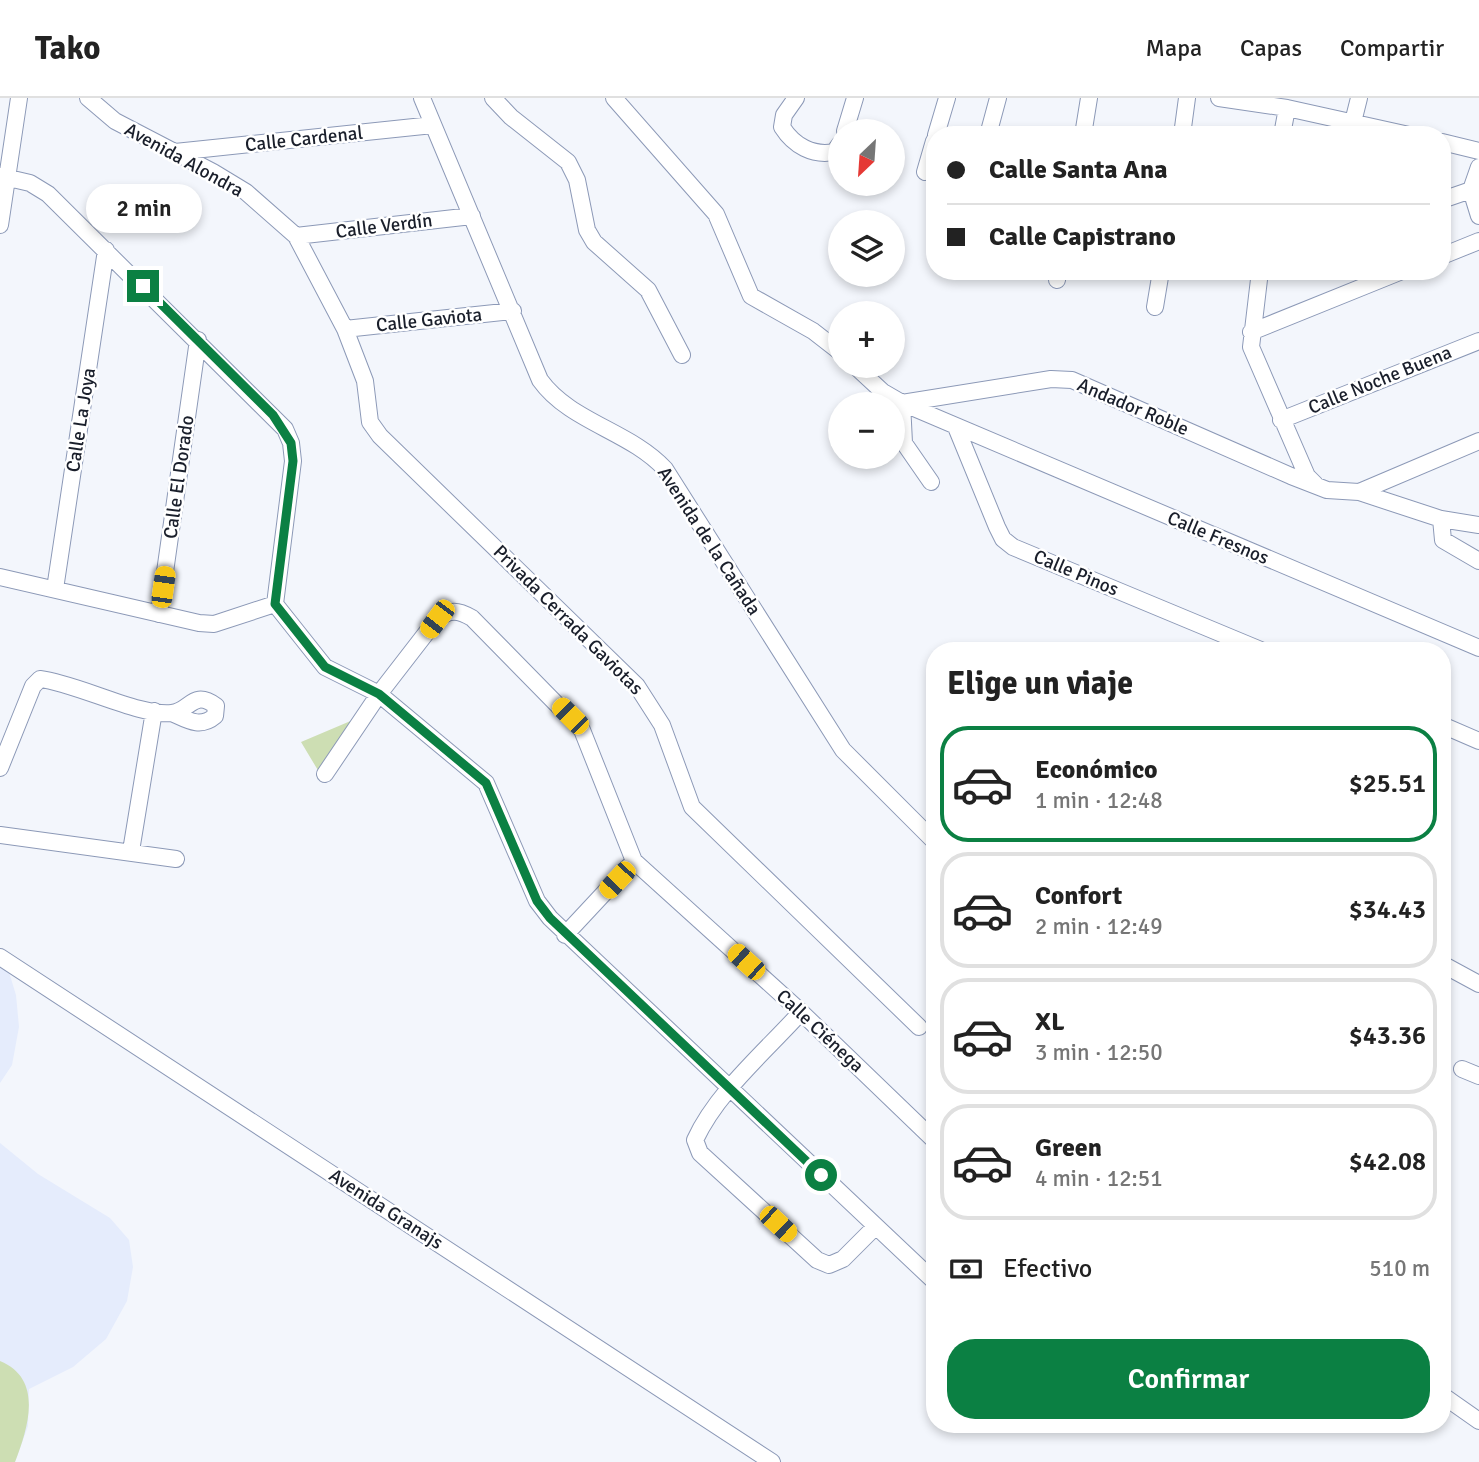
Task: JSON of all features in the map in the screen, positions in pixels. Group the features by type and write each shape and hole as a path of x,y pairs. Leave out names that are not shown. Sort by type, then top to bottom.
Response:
{"street":[{"path":"0,225 3,176 19,98"},
{"name":"Avenida Alondra","path":"88,98 115,121 246,192 296,236 345,329"},
{"name":"Avenida de la Cañada","path":"422,98 534,365 549,393 638,445 665,469 843,750 926,833"},
{"path":"493,98 511,117 568,162 577,180 587,230 594,242 648,290 682,355"},
{"path":"614,98 716,214 751,296 813,331 828,343"},
{"path":"796,98 784,115 782,127 789,138 823,154 828,153"},
{"path":"849,119 855,98"},
{"path":"939,126 947,98"},
{"path":"990,126 998,98"},
{"path":"1084,126 1089,98"},
{"path":"1183,126 1188,98"},
{"path":"1219,98 1287,108 1370,126"},
{"path":"1353,122 1359,98"},
{"path":"1284,126 1287,108"},
{"name":"Calle Cardenal","path":"175,152 433,125"},
{"path":"1451,144 1479,151"},
{"path":"1479,167 1471,190 1479,216"},
{"path":"3,176 30,183 48,194 273,415 291,443 293,461 275,604 325,667 379,694 486,783 537,901 565,934 732,1088 926,1274"},
{"path":"1451,197 1471,190"},
{"name":"Calle Verdín","path":"296,236 472,216"},
{"path":"1451,252 1479,241"},
{"name":"Calle La Joya","path":"55,589 106,250"},
{"path":"1155,307 1160,280"},
{"path":"1259,280 1251,332 1254,358 1307,476 1315,485"},
{"path":"1251,332 1380,280"},
{"name":"Calle Gaviota","path":"345,329 513,310"},
{"name":"Privada Cerrada Gaviotas","path":"345,329 365,382 370,422 380,436 637,686 662,725 692,807 919,1027"},
{"name":"Calle El Dorado","path":"159,614 198,340"},
{"name":"Calle Noche Buena","path":"1281,420 1479,341"},
{"name":"Calle Fresnos","path":"868,378 883,392"},
{"name":"Andador Roble","path":"905,403 1051,379 1072,380 1327,490 1359,492"},
{"name":"Calle Fresnos","path":"905,404 1479,648"},
{"name":"Calle Pinos","path":"956,427 997,527 1003,539 1013,547 1242,642"},
{"path":"1359,492 1479,441"},
{"path":"905,444 930,482"},
{"path":"1359,492 1441,519 1479,525"},
{"path":"1441,519 1443,540 1479,561"},
{"path":"0,577 214,624 275,604"},
{"name":"Calle Ciénega","path":"379,694 437,619 447,611 461,611 472,618 582,730 634,861 802,1012 926,1132"},
{"path":"0,768 33,687 40,680 154,711 174,713"},
{"path":"325,774 379,694"},
{"path":"131,851 154,711"},
{"path":"1451,729 1479,741"},
{"path":"0,835 176,859"},
{"path":"565,934 634,861"},
{"name":"Avenida Granajs","path":"0,957 772,1462"},
{"path":"1451,969 1479,984"},
{"path":"802,1012 732,1088 701,1127 695,1140 700,1153 817,1260 829,1265 843,1259 875,1227"},
{"path":"1462,1069 1479,1076"},
{"path":"1451,1401 1479,1421"}],"shaded area":[{"path":"0,956 5,959 16,995 19,1027 12,1065 0,1083"},
{"path":"0,1143 38,1174 110,1218 129,1240 133,1267 127,1301 106,1339 73,1367 29,1389 28,1426 15,1462 0,1462"}],"green space":[{"path":"360,717 319,772 301,742"},
{"path":"0,1361 14,1369 28,1392 28,1420 15,1462 0,1462"}],"route":[{"path":"143,286 285,429 291,443 293,461 275,604 308,650 325,667 346,680 379,694 486,783 494,796 537,901 550,918 821,1175"}]}
